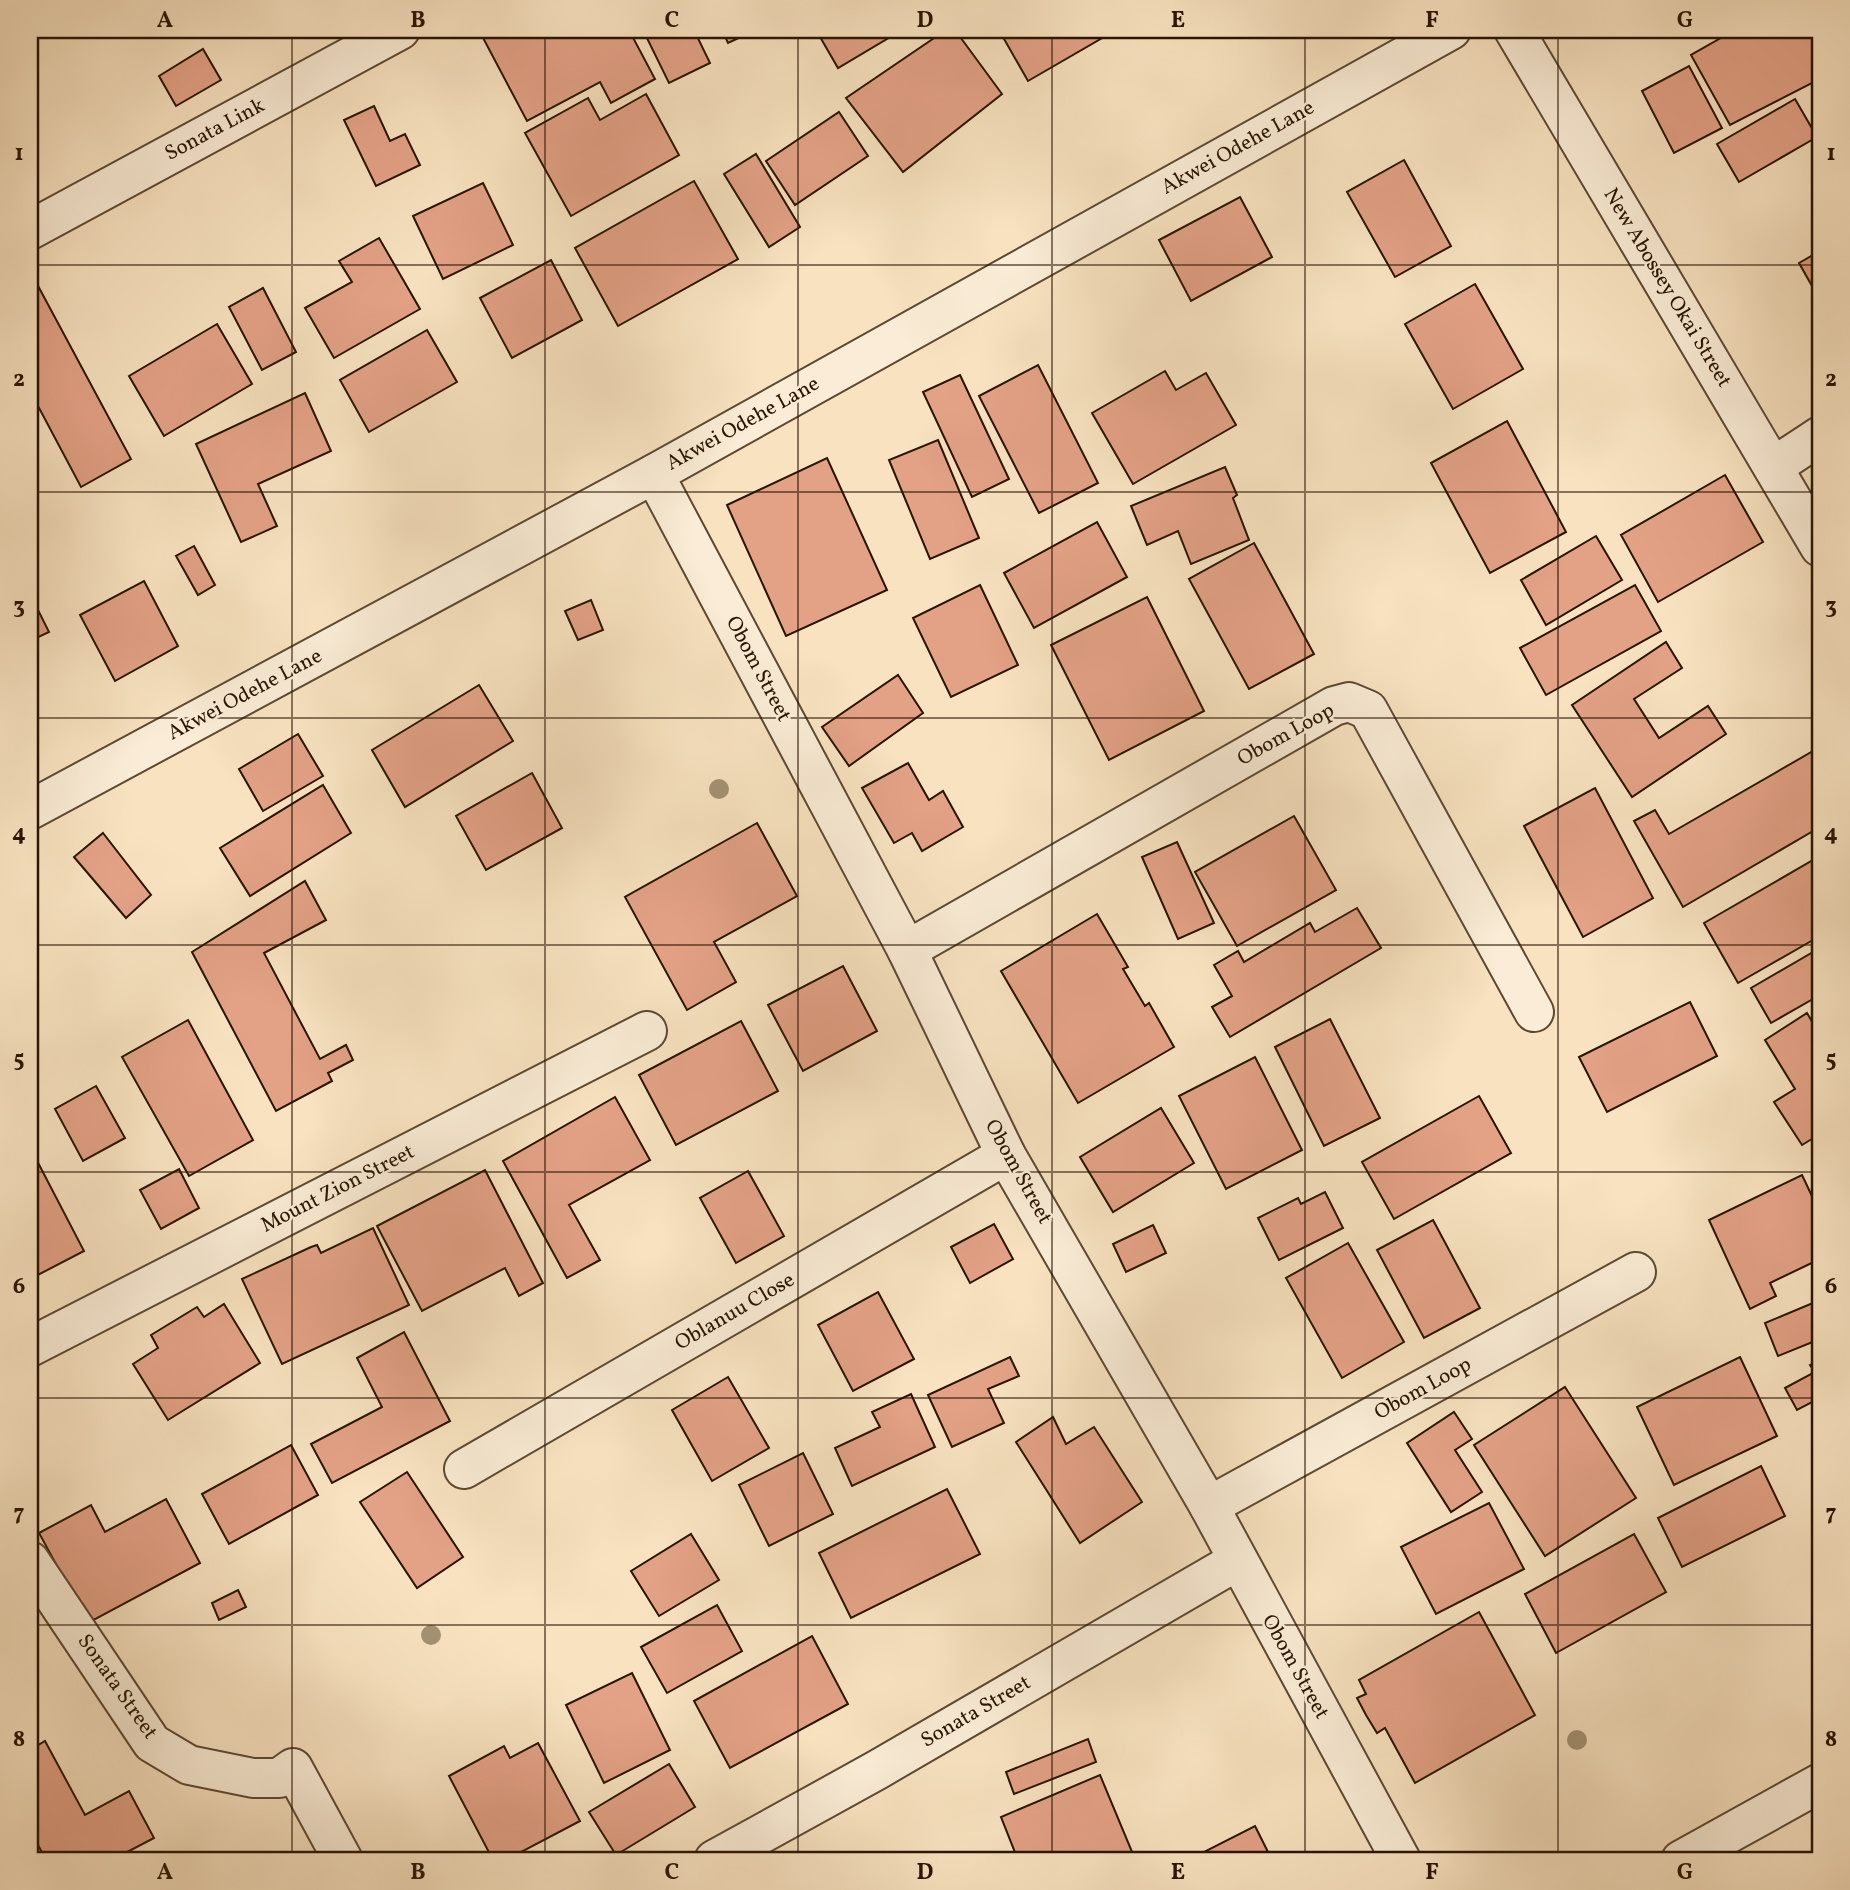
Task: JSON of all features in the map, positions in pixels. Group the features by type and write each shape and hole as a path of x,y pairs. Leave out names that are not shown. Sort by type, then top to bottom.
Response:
{"street":[{"name":"Sonata Link","path":"30,230 400,30"},
{"name":"Akwei Odehe Lane","path":"30,810 654,474 1451,30"},
{"name":"New Abossey Okai Street","path":"1514,30 1820,547"},
{"path":"1773,467 1820,436"},
{"name":"Obom Street","path":"654,474 907,950 1006,1155 1209,1506 1401,1860"},
{"name":"Obom Loop","path":"907,950 1334,706 1349,702 1368,709 1534,1012"},
{"name":"Mount Zion Street","path":"30,1347 647,1031"},
{"name":"Oblanuu Close","path":"464,1469 1006,1155"},
{"name":"Obom Loop","path":"1209,1506 1636,1272"},
{"name":"Sonata Street","path":"30,1561 152,1743 189,1765 253,1778 279,1778 293,1768 343,1860"},
{"name":"Sonata Street","path":"714,1860 877,1770 1237,1561"},
{"path":"1681,1860 1820,1783"}],"building":[{"path":"490,30 613,30 616,36 629,30 655,79 611,103 600,82 527,121 481,34"},
{"path":"643,30 694,30 710,63 669,83"},
{"path":"722,30 756,30 728,43"},
{"path":"816,30 902,30 838,68"},
{"path":"946,30 955,30 1002,94 903,172 846,98"},
{"path":"999,30 1116,30 1028,81"},
{"path":"1735,30 1810,30 1820,51 1820,79 1730,125 1691,55"},
{"path":"203,49 221,80 176,106 159,76"},
{"path":"1689,66 1722,128 1674,153 1642,91"},
{"path":"646,94 679,155 571,216 525,133 588,98 600,120"},
{"path":"1795,99 1817,137 1739,182 1717,144"},
{"path":"374,106 390,141 405,134 420,165 376,186 344,120"},
{"path":"839,112 868,156 795,205 766,161"},
{"path":"756,154 800,227 769,247 724,174"},
{"path":"1404,160 1451,246 1395,277 1347,192"},
{"path":"694,181 738,259 618,326 575,248"},
{"path":"483,183 513,245 443,279 413,216"},
{"path":"1240,197 1272,257 1191,301 1159,240"},
{"path":"379,238 420,309 334,358 305,308 352,282 339,261"},
{"path":"1820,251 1820,300 1799,263"},
{"path":"551,260 582,320 512,358 480,298"},
{"path":"37,284 131,459 81,487 30,391 30,288"},
{"path":"1475,284 1523,369 1453,409 1405,324"},
{"path":"263,288 296,352 262,370 229,307"},
{"path":"217,324 252,384 164,436 129,376"},
{"path":"427,330 457,382 369,432 340,380"},
{"path":"1038,365 1098,483 1039,513 979,396"},
{"path":"1165,371 1176,390 1206,373 1236,425 1133,484 1092,413"},
{"path":"960,375 1009,479 972,497 923,392"},
{"path":"305,393 331,451 258,484 277,526 241,542 196,444"},
{"path":"1507,421 1566,532 1490,573 1431,463"},
{"path":"938,440 979,538 930,559 889,460"},
{"path":"827,458 887,590 786,636 727,505"},
{"path":"1225,467 1237,495 1233,498 1249,540 1191,564 1178,531 1147,545 1131,506"},
{"path":"1725,475 1763,542 1658,602 1621,535"},
{"path":"1097,522 1127,577 1034,628 1004,573"},
{"path":"1596,536 1622,580 1546,625 1521,580"},
{"path":"1254,543 1314,654 1249,689 1189,579"},
{"path":"194,546 215,585 198,595 176,556"},
{"path":"144,581 178,646 115,681 80,615"},
{"path":"980,585 1018,665 951,697 913,618"},
{"path":"1635,585 1661,631 1546,695 1520,648"},
{"path":"30,594 49,632 30,641"},
{"path":"1147,597 1204,711 1109,760 1051,645"},
{"path":"591,600 603,630 578,640 565,611"},
{"path":"1666,642 1682,668 1634,699 1659,738 1708,706 1726,734 1632,797 1572,705"},
{"path":"898,675 923,713 849,766 822,727"},
{"path":"479,685 513,741 405,807 372,750"},
{"path":"298,734 323,776 263,811 239,769"},
{"path":"1820,747 1820,827 1683,907 1634,821 1655,810 1669,834"},
{"path":"908,763 929,800 943,791 963,827 922,851 912,833 894,843 862,788"},
{"path":"532,773 562,828 486,870 456,816"},
{"path":"323,785 351,833 250,896 220,848"},
{"path":"1595,788 1653,898 1583,937 1524,826"},
{"path":"1294,816 1336,890 1237,946 1195,872"},
{"path":"757,823 797,896 714,942 736,982 687,1010 625,897"},
{"path":"103,833 151,895 126,918 74,857"},
{"path":"1177,842 1214,923 1178,939 1142,857"},
{"path":"1820,856 1820,936 1738,983 1704,923"},
{"path":"305,881 326,920 264,953 320,1059 346,1045 353,1060 328,1073 332,1081 276,1111 192,952"},
{"path":"1357,908 1381,948 1230,1037 1212,1007 1232,996 1214,965 1238,951 1244,962 1310,923 1315,932"},
{"path":"1097,914 1128,967 1123,969 1145,1006 1149,1003 1174,1047 1078,1103 1001,971"},
{"path":"1820,948 1820,995 1771,1023 1751,988"},
{"path":"843,966 877,1031 803,1071 768,1005"},
{"path":"1690,1002 1717,1056 1607,1112 1579,1057"},
{"path":"1807,1013 1820,1035 1820,1134 1802,1145 1774,1102 1795,1089 1765,1040"},
{"path":"1330,1019 1380,1118 1324,1146 1275,1047"},
{"path":"188,1020 253,1140 189,1176 122,1057"},
{"path":"741,1021 778,1091 676,1145 639,1075"},
{"path":"1255,1057 1302,1150 1226,1189 1179,1096"},
{"path":"96,1086 125,1138 83,1161 55,1109"},
{"path":"1479,1096 1511,1153 1394,1219 1362,1162"},
{"path":"615,1097 650,1160 569,1205 600,1260 567,1278 503,1161"},
{"path":"1161,1108 1194,1163 1113,1212 1080,1157"},
{"path":"33,1153 84,1251 30,1279 30,1155"},
{"path":"179,1169 199,1208 161,1229 140,1190"},
{"path":"485,1170 543,1283 519,1296 505,1268 422,1311 377,1226"},
{"path":"748,1171 784,1236 736,1263 700,1198"},
{"path":"1802,1175 1820,1213 1820,1259 1770,1283 1776,1296 1750,1309 1709,1220"},
{"path":"1325,1192 1343,1228 1279,1260 1258,1218 1298,1198 1301,1204"},
{"path":"1433,1220 1480,1308 1424,1338 1377,1250"},
{"path":"994,1224 1013,1259 970,1283 951,1247"},
{"path":"1153,1225 1166,1253 1126,1272 1113,1244"},
{"path":"373,1228 409,1305 282,1364 242,1279 311,1247 317,1245 321,1253"},
{"path":"1348,1243 1404,1342 1342,1378 1286,1278"},
{"path":"878,1292 914,1359 853,1391 818,1325"},
{"path":"1820,1300 1820,1339 1778,1356 1765,1323"},
{"path":"224,1304 260,1363 168,1420 133,1364 158,1348 151,1335 197,1307 204,1317"},
{"path":"404,1332 450,1421 332,1483 311,1444 382,1407 357,1358"},
{"path":"1010,1357 1019,1376 988,1389 1004,1423 952,1447 928,1395"},
{"path":"1740,1357 1777,1436 1674,1485 1637,1407"},
{"path":"1820,1360 1820,1398 1797,1410 1785,1388 1815,1372 1810,1365"},
{"path":"728,1377 769,1448 712,1481 672,1410"},
{"path":"1565,1387 1636,1498 1545,1556 1474,1445"},
{"path":"911,1394 935,1447 852,1486 835,1448 880,1427 872,1412"},
{"path":"1454,1412 1472,1439 1455,1450 1482,1492 1451,1512 1407,1443"},
{"path":"1053,1417 1066,1444 1094,1427 1142,1502 1080,1543 1016,1442"},
{"path":"291,1445 318,1495 229,1544 202,1494"},
{"path":"803,1453 833,1514 769,1546 739,1485"},
{"path":"1761,1466 1785,1516 1682,1567 1658,1518"},
{"path":"407,1472 463,1557 417,1588 360,1502"},
{"path":"947,1489 980,1554 851,1618 819,1553"},
{"path":"166,1499 200,1563 88,1623 39,1533 91,1505 105,1532"},
{"path":"1489,1503 1524,1569 1436,1614 1401,1547"},
{"path":"691,1534 719,1580 659,1616 631,1571"},
{"path":"1634,1534 1666,1592 1556,1653 1525,1594"},
{"path":"238,1590 246,1607 219,1620 212,1603"},
{"path":"717,1605 742,1651 667,1693 641,1647"},
{"path":"1479,1612 1535,1715 1415,1783 1385,1728 1377,1733 1366,1715 1357,1698 1366,1694 1359,1680"},
{"path":"812,1636 848,1704 730,1768 694,1701"},
{"path":"632,1673 670,1750 604,1783 566,1705"},
{"path":"1088,1739 1096,1762 1014,1794 1006,1772"},
{"path":"45,1741 85,1815 129,1791 154,1838 112,1860 46,1860 30,1830 30,1750"},
{"path":"538,1743 580,1821 506,1860 493,1860 449,1776 504,1746 510,1758"},
{"path":"669,1764 695,1807 616,1855 589,1812"},
{"path":"1100,1775 1135,1859 1018,1860 1001,1817"},
{"path":"1255,1826 1272,1860 1190,1860 1190,1859"}]}
